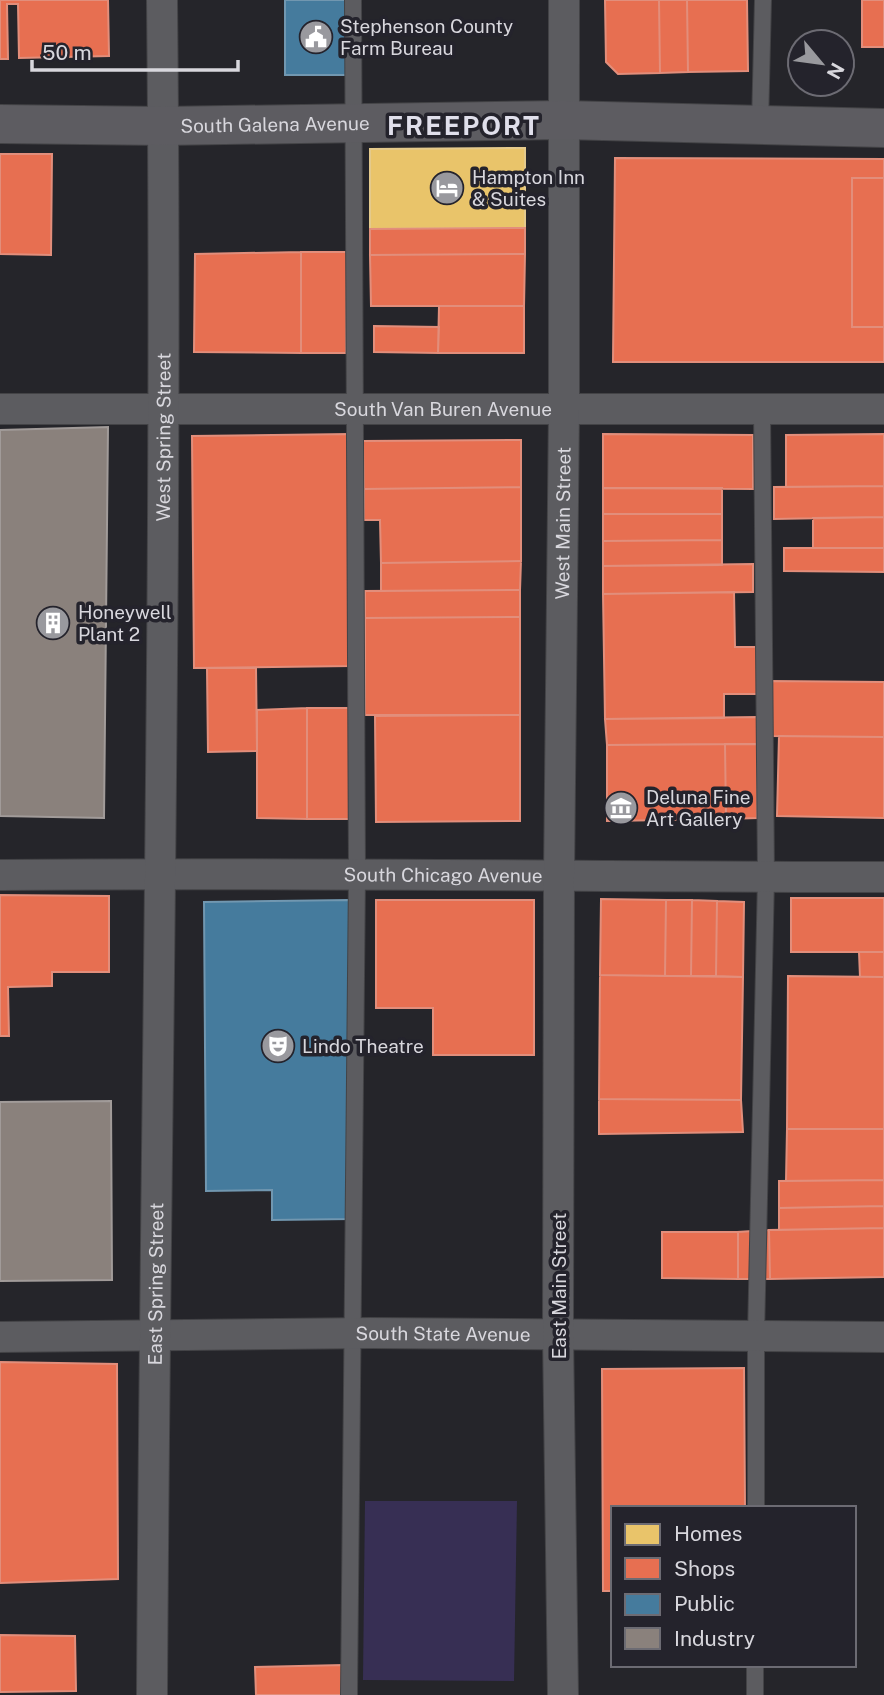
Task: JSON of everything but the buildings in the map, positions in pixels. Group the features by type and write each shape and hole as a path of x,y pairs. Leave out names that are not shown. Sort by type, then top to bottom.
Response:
{"main road":[{"name":"South Galena Avenue","path":"0,124 163,126 563,120 884,128"}],"street":[{"name":"West Spring Street","path":"160,873 162,0"},
{"name":"West Main Street","path":"559,877 564,409 564,0"},
{"name":"South Van Buren Avenue","path":"0,409 884,409"},
{"name":"South Chicago Avenue","path":"0,875 160,873 884,877"},
{"name":"East Spring Street","path":"152,1695 160,873"},
{"name":"East Main Street","path":"559,877 558,1334 562,1695"},
{"name":"South State Avenue","path":"0,1337 353,1333 884,1337"}],"lane":[{"path":"349,1695 357,875 353,0"},
{"path":"760,125 763,0"},
{"path":"756,1506 756,1336 766,877 762,409"},
{"path":"755,1667 755,1695"}],"shaded area":[{"path":"365,1501 517,1501 514,1681 363,1680"}],"place":[{"name":"Stephenson County Farm Bureau","path":"316,37"},
{"name":"Hampton Inn & Suites","path":"447,188"},
{"name":"Honeywell Plant 2","path":"53,623"},
{"name":"Deluna Fine Art Gallery","path":"621,808"},
{"name":"Lindo Theatre","path":"278,1046"}],"district":[{"name":"FREEPORT","path":"464,126"}]}
